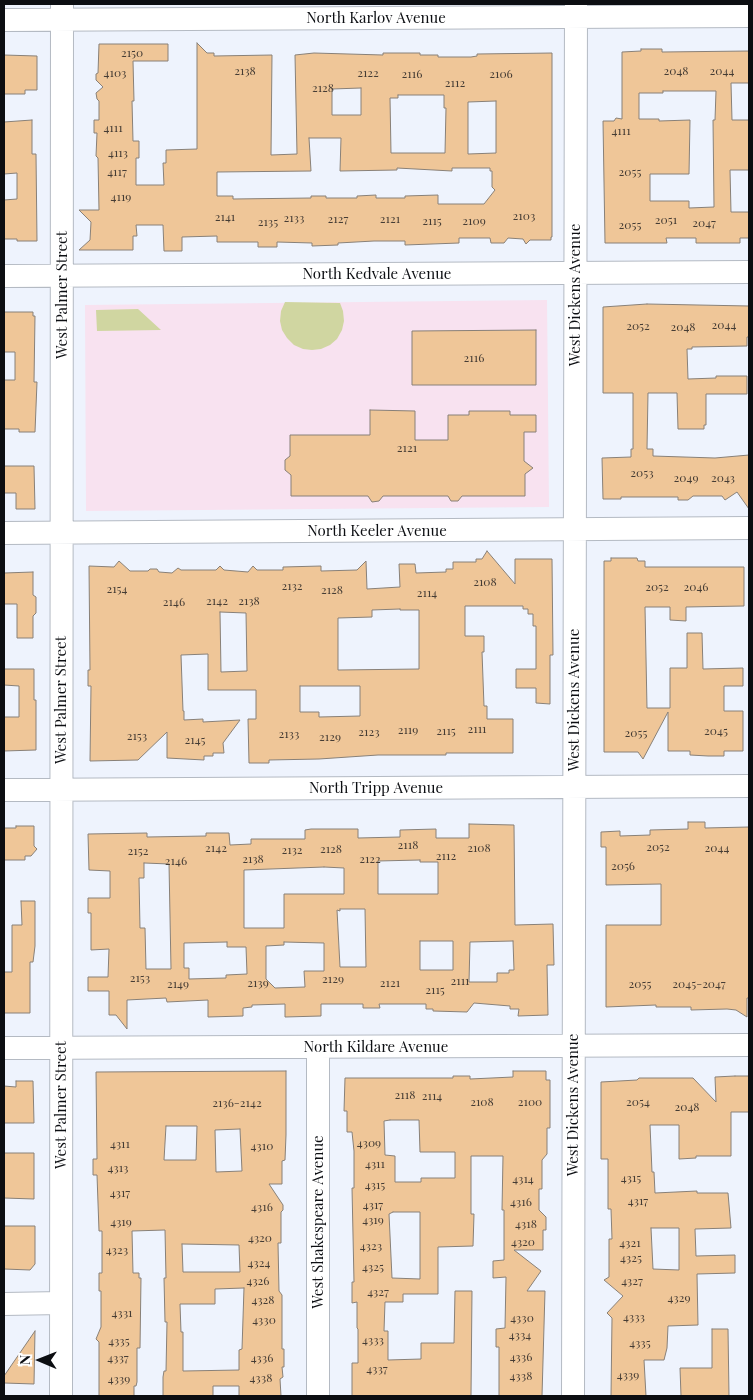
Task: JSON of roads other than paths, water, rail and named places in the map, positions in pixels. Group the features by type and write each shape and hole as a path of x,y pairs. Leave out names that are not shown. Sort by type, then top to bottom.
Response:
{"street":[{"name":"North Karlov Avenue","path":"4,20 62,12 576,10 749,16"},
{"name":"West Dickens Avenue","path":"573,1396 576,10"},
{"name":"West Palmer Street","path":"61,1396 62,12"},
{"name":"North Kedvale Avenue","path":"4,276 749,272"},
{"name":"North Keeler Avenue","path":"4,533 749,528"},
{"name":"North Tripp Avenue","path":"4,790 749,786"},
{"name":"North Kildare Avenue","path":"4,1048 749,1045"},
{"name":"West Shakespeare Avenue","path":"318,1047 318,1396"},
{"path":"4,1304 60,1303"}]}
